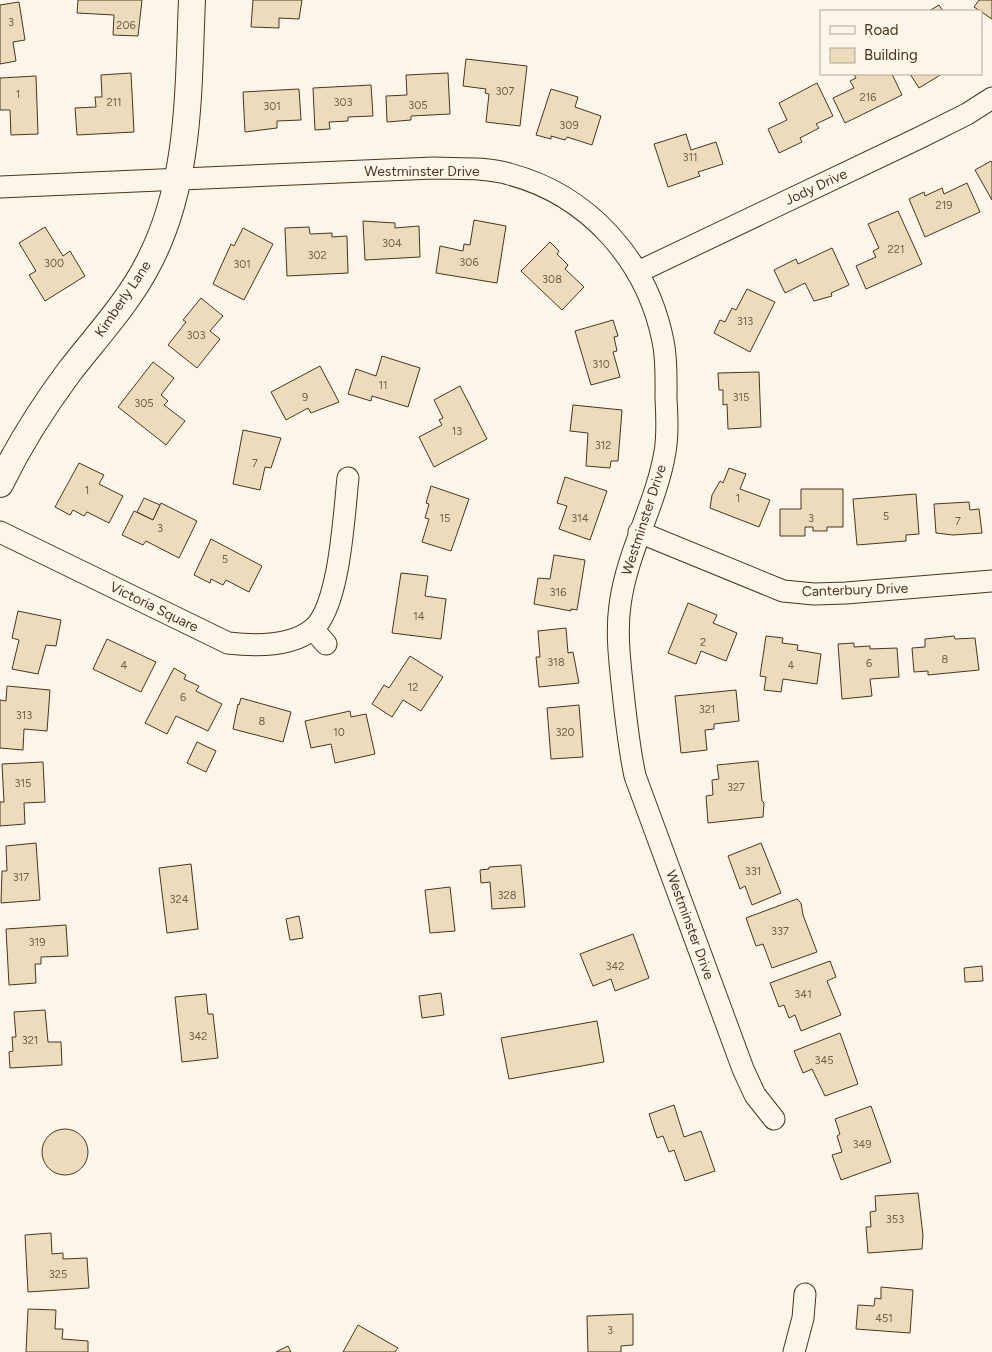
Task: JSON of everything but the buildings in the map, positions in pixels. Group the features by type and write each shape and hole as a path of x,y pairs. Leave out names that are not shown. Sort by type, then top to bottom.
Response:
{"street":[{"name":"Kimberly Lane","path":"0,484 44,408 126,298 149,263 169,216 179,178 186,133 192,0"},
{"name":"Jody Drive","path":"638,272 967,114 992,98"},
{"name":"Westminster Drive","path":"0,187 433,168 476,169 508,173 545,188 592,217 619,244 638,272 651,298 664,342 666,363 667,414 665,450 658,484 625,574 619,607 622,675 630,754 635,776 743,1069 756,1095 774,1119"},
{"name":"Victoria Square","path":"0,532 228,643 258,646 319,636 338,568 348,478"},
{"name":"Canterbury Drive","path":"639,532 783,591 814,594 846,593 992,581"},
{"path":"794,1352 803,1318 804,1294"}]}
